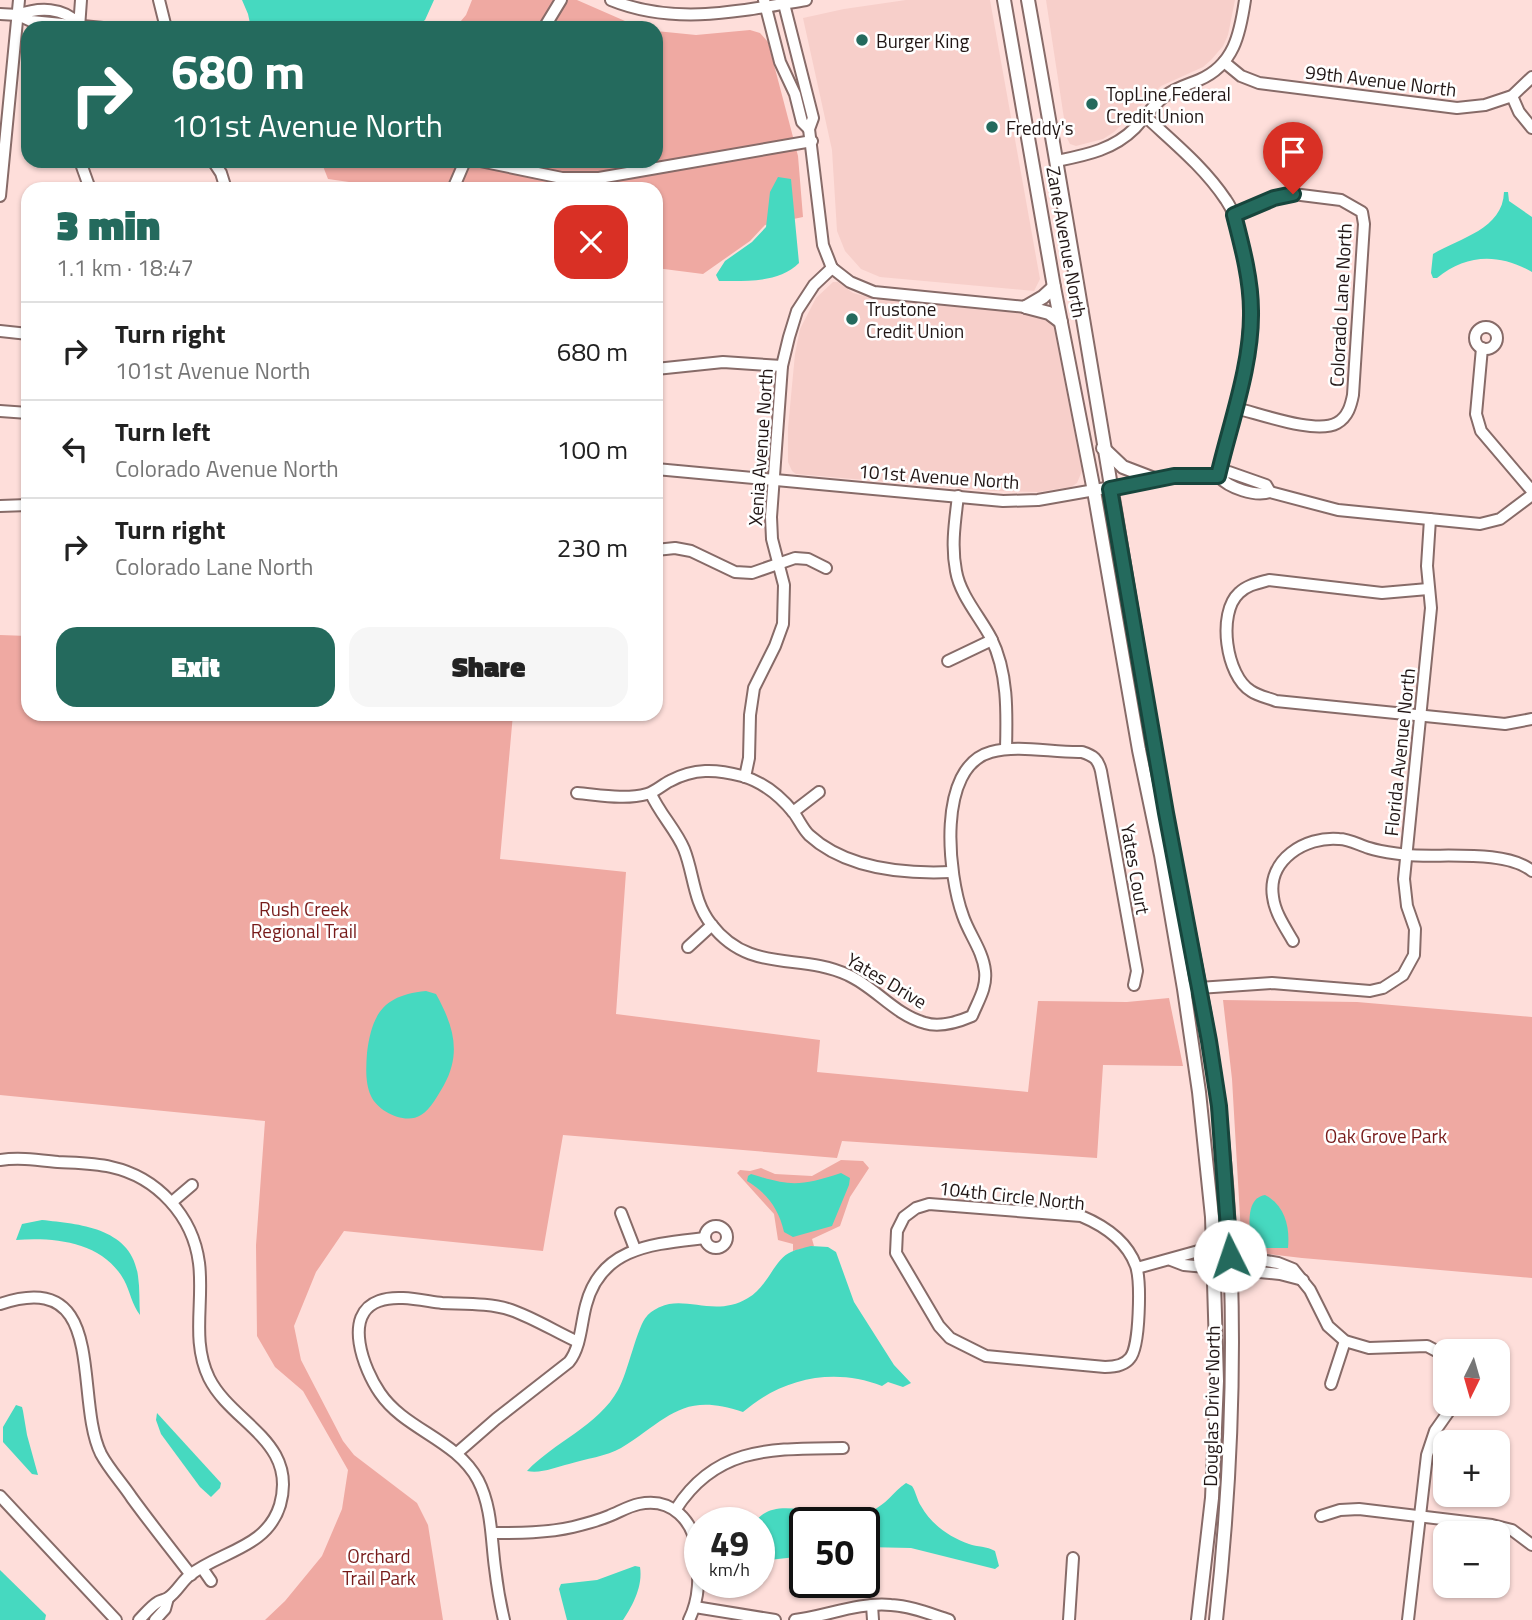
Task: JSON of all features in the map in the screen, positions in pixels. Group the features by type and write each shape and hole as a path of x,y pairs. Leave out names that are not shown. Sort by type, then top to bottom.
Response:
{"main road":[{"name":"Zane Avenue North","path":"1004,0 1054,287 1094,491"},
{"name":"Zane Avenue North","path":"1028,0 1110,489"},
{"path":"1026,307 1043,298 1054,287"},
{"path":"1026,307 1049,313 1061,322"},
{"path":"1103,448 1123,467 1157,480"},
{"name":"Douglas Drive North","path":"1110,489 1219,1106 1231,1270 1232,1423 1216,1620"},
{"name":"Douglas Drive North","path":"1094,491 1184,989 1199,1092 1214,1252 1217,1381 1214,1454 1210,1524 1198,1620"}],"street":[{"path":"0,196 19,0"},
{"path":"79,21 81,0"},
{"path":"159,0 164,21"},
{"path":"548,21 561,0"},
{"path":"611,0 633,8 672,15 715,15 764,4 806,0"},
{"path":"1057,162 1110,147 1125,137 1171,92 1199,80 1224,62 1238,40 1245,0"},
{"path":"783,2 813,118 809,129"},
{"path":"764,4 780,62 795,94 802,122 809,129 823,245 832,268 850,282 874,292 1026,307"},
{"path":"0,14 18,15 33,9 56,11 69,14 75,21"},
{"name":"99th Avenue North","path":"1224,62 1241,76 1259,83 1457,108 1485,105 1512,96 1532,77"},
{"path":"1512,96 1519,112 1532,128"},
{"path":"1145,116 1201,167 1228,202 1234,215 1245,261 1251,311 1249,349 1218,476"},
{"path":"663,167 812,141"},
{"path":"514,168 562,178 599,178 657,168"},
{"name":"Colorado Lane North","path":"1234,215 1274,198 1293,194 1341,201 1362,212 1364,223 1353,395 1346,414 1336,424 1315,427 1235,408"},
{"name":"Xenia Avenue North","path":"745,776 749,758 754,688 783,624 784,585 777,565 771,528 772,480 782,366 797,311 814,285 832,268"},
{"path":"0,331 21,333"},
{"path":"1482,348 1479,356 1476,414 1481,432 1532,493"},
{"path":"663,368 723,362 782,366"},
{"path":"0,411 21,412"},
{"name":"101st Avenue North","path":"663,470 1003,500 1038,500 1194,475 1218,476 1228,472 1266,485 1270,492 1338,510 1480,524 1500,519 1532,493"},
{"path":"958,496 953,539 956,573 992,640 1002,668 1007,715 1006,749"},
{"path":"0,506 21,505"},
{"name":"Florida Avenue North","path":"1199,987 1272,984 1370,991 1395,981 1409,965 1416,943 1404,879 1431,608 1427,566 1430,519"},
{"path":"663,549 691,551 735,572 752,573 795,558 808,559 826,568"},
{"path":"1428,589 1382,593 1269,580 1252,585 1238,593 1228,608 1225,625 1231,663 1250,691 1276,701 1505,724 1532,719"},
{"path":"948,661 992,640"},
{"name":"Yates Drive","path":"651,794 684,850 699,905 712,925 734,945 760,958 831,967 850,975 911,1018 927,1024 943,1024 972,1016 984,990 985,978 982,959 963,917 951,872 954,795 958,782 977,758 989,752 1006,749 1082,752 1096,758"},
{"name":"Yates Court","path":"1096,758 1101,771 1137,971 1135,985"},
{"path":"577,793 628,797 651,794 683,774 703,770 745,776 764,786 793,812 808,834 828,849 856,861 918,874 951,872"},
{"path":"793,812 820,792"},
{"path":"1293,941 1276,911 1272,882 1276,870 1285,858 1312,841 1343,839 1373,849 1407,855 1464,855 1505,860 1519,862 1532,871"},
{"path":"688,947 712,925"},
{"path":"1184,989 1199,987"},
{"path":"0,1160 113,1167 148,1182 172,1202 190,1230 198,1256 198,1337 205,1368 224,1400 268,1443 277,1457 282,1490 278,1509 262,1534 246,1546 191,1574 169,1598 159,1602 139,1620"},
{"path":"172,1202 192,1185"},
{"name":"104th Circle North","path":"929,1204 1081,1216 1099,1223 1119,1239 1137,1268 1136,1341 1128,1361 1105,1367 997,1358 963,1346 950,1338 939,1326 902,1267 896,1253 895,1238 904,1217 916,1208 929,1204"},
{"path":"621,1213 635,1249"},
{"path":"457,1453 496,1419 559,1372 573,1357 586,1305 594,1284 605,1269 635,1249 705,1238"},
{"path":"1137,1268 1202,1250 1278,1263 1293,1269 1303,1280 1328,1326 1345,1341 1369,1348 1427,1346 1433,1349"},
{"path":"1171,1260 1184,1265 1303,1280"},
{"path":"0,1304 21,1298 46,1299 73,1318 82,1342 94,1430 101,1454 191,1574"},
{"path":"504,1620 488,1507 480,1483 457,1453 396,1411 379,1392 357,1333 360,1320 367,1308 379,1301 394,1298 498,1307 514,1311 578,1342"},
{"path":"1331,1384 1345,1341"},
{"path":"1408,1620 1429,1447 1435,1431 1445,1416"},
{"path":"676,1509 698,1480 729,1461 784,1449 843,1448"},
{"path":"0,1496 116,1620"},
{"path":"492,1533 570,1527 646,1503 662,1504 676,1509 686,1519 695,1538 699,1579 695,1607 689,1620"},
{"path":"1321,1516 1350,1509 1506,1527 1532,1545"},
{"path":"1069,1620 1073,1558"},
{"path":"202,1568 211,1581"},
{"path":"155,1620 166,1609 169,1598"},
{"path":"795,1620 872,1605 907,1607 949,1620"},
{"path":"872,1605 873,1620"},
{"path":"695,1607 775,1620"}],"shaded area":[{"path":"906,0 990,0 1040,279 1034,291 880,277 861,269 845,251 837,231 832,150 803,18"},
{"path":"1046,0 1235,0 1228,35 1211,60 1203,67 1161,86 1114,132 1103,139 1076,146 1070,144 1067,138"},
{"path":"833,282 838,282 853,293 876,299 1043,315 1053,323 1082,471 1077,483 1071,487 1038,492 992,491 796,474 792,471 788,462 788,428 800,329 816,298"}],"green space":[{"path":"472,0 577,0 625,21 461,21"},
{"path":"750,30 760,33 768,42 798,156 803,217 765,225 750,241 703,274 663,269 663,182 349,182 328,179 324,168 663,168 663,32 696,35"},
{"name":"Rush Creek Regional Trail","path":"0,635 21,636 21,721 512,721 500,859 626,872 616,1014 820,1040 817,1072 1028,1092 1038,1001 1127,1002 1169,998 1183,1066 1103,1065 1097,1158 842,1141 837,1158 563,1135 543,1251 344,1231 316,1272 294,1326 301,1360 343,1441 354,1455 417,1503 428,1525 443,1620 265,1620 285,1601 322,1556 342,1509 348,1470 303,1391 275,1367 257,1336 256,1245 265,1121 0,1095"},
{"name":"Oak Grove Park","path":"1223,1000 1357,1002 1532,1017 1532,1278 1242,1251 1232,1079"},
{"path":"841,1160 863,1161 869,1168 850,1197 840,1226 812,1239 814,1246 793,1251 793,1244 778,1240 774,1214 737,1173 740,1170 761,1168 775,1174 812,1176"}],"water":[{"path":"242,0 434,0 424,21 250,21"},
{"path":"778,177 791,179 799,263 791,270 772,277 751,281 719,281 716,275 725,261 752,242 766,227 770,192"},
{"path":"1504,192 1508,192 1509,201 1532,217 1532,272 1507,262 1483,259 1459,264 1433,278 1433,254 1488,224 1502,205"},
{"path":"426,991 436,994 447,1017 453,1039 453,1061 444,1085 428,1109 415,1118 400,1118 386,1112 371,1096 366,1075 369,1039 377,1017 390,1002 412,993"},
{"path":"841,1173 850,1178 849,1185 832,1226 793,1237 784,1232 779,1216 766,1196 747,1181 751,1174 796,1183"},
{"path":"1265,1195 1272,1199 1285,1217 1288,1248 1260,1248 1251,1239 1250,1213 1255,1201"},
{"path":"42,1220 102,1232 115,1238 126,1248 134,1260 138,1276 140,1315 124,1280 104,1257 62,1241 16,1240 22,1224"},
{"path":"811,1246 828,1247 836,1252 854,1302 894,1365 911,1383 903,1387 888,1382 882,1386 846,1377 809,1379 774,1391 743,1412 722,1406 690,1407 664,1418 615,1451 548,1470 527,1471 588,1424 610,1402 622,1382 643,1321 649,1313 670,1304 736,1304 755,1293 785,1256"},
{"path":"16,1405 22,1407 38,1475 32,1474 3,1442 3,1427"},
{"path":"157,1413 221,1483 211,1497 200,1487 161,1434 156,1420"},
{"path":"906,1483 912,1486 925,1513 935,1524 962,1541 995,1551 999,1566 995,1569 911,1548 880,1547 880,1507 878,1507"},
{"path":"789,1508 789,1558 775,1559 775,1510"},
{"path":"635,1566 640,1567 639,1588 623,1620 567,1620 559,1589 561,1584 597,1580"},
{"path":"0,1570 46,1615 45,1620 0,1620"}],"place":[{"name":"Burger King","path":"862,40"},
{"name":"TopLine Federal Credit Union","path":"1092,104"},
{"name":"Freddy's","path":"992,127"},
{"name":"Trustone Credit Union","path":"852,319"}],"route":[{"path":"1230,1256 1219,1106 1209,1041 1160,784 1110,489 1174,476 1218,476 1249,349 1251,311 1245,261 1234,215 1274,198 1293,194"}],"park label":[{"name":"Orchard Trail Park","path":"379,1566"}]}
